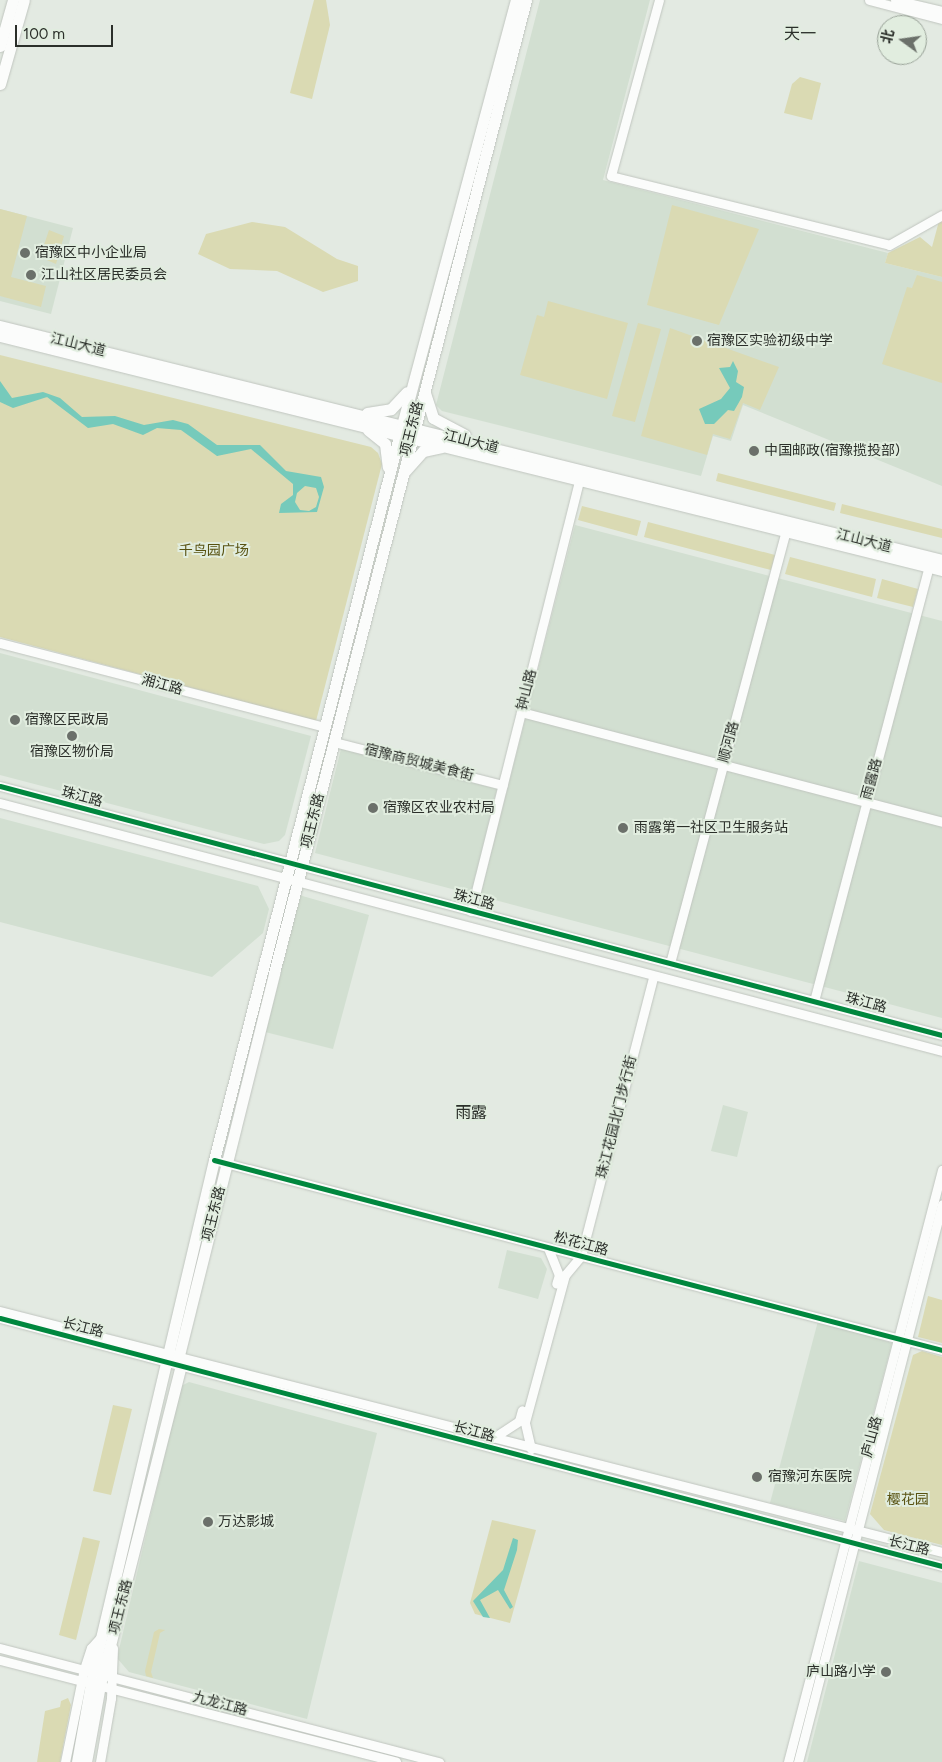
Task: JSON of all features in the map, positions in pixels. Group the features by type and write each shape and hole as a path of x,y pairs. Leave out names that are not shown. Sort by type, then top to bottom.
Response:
{"main road":[{"path":"0,46 13,0"},
{"path":"0,84 24,0"},
{"name":"项王东路","path":"92,1701 97,1679 100,1637 227,1162 334,742 392,487 516,0"},
{"name":"项王东路","path":"423,366 526,0"},
{"name":"江山大道","path":"0,332 16,330 341,416"},
{"name":"江山大道","path":"0,332 934,562 942,570"},
{"path":"341,416 391,409 406,394 423,366"},
{"path":"423,366 425,401 433,418 489,451"},
{"path":"341,416 372,432 385,444 392,487"},
{"path":"392,487 407,467 430,448 489,451"},
{"name":"项王东路","path":"97,1679 113,1642 174,1358 214,1158 324,728 392,487"},
{"path":"77,1762 92,1701"},
{"path":"86,1762 92,1701"}],"street":[{"path":"659,0 611,176 889,246 942,215"},
{"path":"869,0 942,19"},
{"path":"895,0 942,11"},
{"name":"钟山路","path":"472,911 581,474"},
{"name":"顺河路","path":"670,963 787,526"},
{"name":"雨露路","path":"814,1001 866,802 934,562"},
{"name":"湘江路","path":"0,643 324,728"},
{"path":"521,712 942,822"},
{"name":"宿豫商贸城美食街","path":"334,742 503,784"},
{"name":"珠江路","path":"0,786 942,1035"},
{"name":"珠江路","path":"0,803 653,977 942,1051"},
{"name":"珠江花园北门步行街","path":"581,1254 653,977"},
{"name":"松花江路","path":"214,1158 548,1248 581,1254"},
{"name":"松花江路","path":"227,1162 942,1350"},
{"name":"庐山路","path":"798,1762 852,1529 902,1338 942,1170"},
{"name":"庐山路","path":"902,1338 942,1204"},
{"path":"493,1438 519,1421 559,1274 548,1248"},
{"path":"531,1448 525,1422 565,1275 581,1254"},
{"name":"长江路","path":"0,1311 849,1543 942,1566"},
{"name":"长江路","path":"0,1318 174,1358 942,1552"},
{"name":"松花江路","path":"902,1338 942,1346"},
{"name":"庐山路","path":"788,1762 849,1543"},
{"name":"九龙江路","path":"0,1648 97,1679 396,1762"},
{"name":"九龙江路","path":"0,1660 97,1679 439,1762"},
{"path":"65,1762 97,1679"},
{"path":"97,1679 100,1762"}],"shaded area":[{"name":"宿豫区实验初级中学","path":"540,0 650,0 603,180 888,253 885,263 942,277 942,486 743,405 731,441 713,436 701,476 442,411 436,405"},
{"path":"0,209 73,228 51,314 0,301"},
{"path":"575,525 942,621 942,1018 480,896"},
{"path":"0,653 311,736 285,835 279,841 264,844 0,775"},
{"path":"341,749 497,789 471,894 315,853"},
{"path":"0,818 258,886 269,909 263,933 212,977 0,922"},
{"path":"299,895 369,915 333,1049 265,1032"},
{"path":"723,1105 748,1112 737,1157 711,1151"},
{"path":"507,1250 541,1258 547,1269 538,1299 498,1288"},
{"path":"818,1321 892,1343 845,1521 770,1503"},
{"path":"189,1382 377,1433 307,1719 129,1672 117,1658 181,1386"},
{"name":"庐山路小学","path":"859,1561 942,1583 942,1762 807,1762"}],"green space":[{"path":"314,0 326,0 330,25 312,99 290,93"},
{"path":"800,77 821,83 812,120 784,113 792,84"},
{"path":"672,205 759,229 719,325 647,305"},
{"path":"0,209 27,216 11,277 46,286 41,307 0,296"},
{"path":"942,210 942,277 885,263 888,253 920,237 932,247"},
{"path":"252,222 285,227 337,259 358,266 358,281 323,292 277,271 230,269 198,254 206,234"},
{"path":"49,230 64,236 56,264 40,257"},
{"path":"917,275 942,282 942,383 882,364 907,287 912,288"},
{"path":"548,301 628,323 607,399 520,375 537,315 544,317"},
{"path":"638,323 661,329 635,422 612,416"},
{"path":"670,328 779,367 760,410 743,403 730,439 713,434 707,455 641,436"},
{"name":"千鸟园广场","path":"0,355 371,447 378,453 382,464 316,721 0,637"},
{"path":"718,473 836,503 834,511 716,481"},
{"path":"842,504 942,529 942,538 840,513"},
{"path":"582,506 641,521 637,536 578,520"},
{"path":"648,522 775,555 771,570 644,537"},
{"path":"790,557 876,579 872,597 785,574"},
{"path":"882,579 918,589 913,607 877,598"},
{"path":"928,1296 942,1300 942,1343 918,1337"},
{"name":"樱花园","path":"922,1351 942,1357 942,1545 884,1530 870,1514 913,1355"},
{"path":"113,1405 132,1409 111,1495 93,1491"},
{"path":"492,1520 536,1530 510,1623 475,1614 470,1603"},
{"path":"83,1537 100,1541 76,1640 59,1635"},
{"path":"159,1629 165,1630 160,1633 151,1672 153,1678 146,1676 145,1671 154,1632"},
{"path":"68,1698 71,1705 60,1762 37,1762 45,1711 60,1707 61,1701"}],"water":[{"path":"733,361 738,371 736,382 744,387 742,397 734,411 728,410 714,424 705,424 699,409 721,399 730,388 719,368 730,367"},
{"path":"0,381 12,398 43,392 60,398 82,417 115,416 144,425 173,420 188,424 217,445 260,445 286,471 321,477 324,487 317,512 279,513 281,504 293,495 293,484 251,449 217,456 181,430 157,428 143,435 113,424 88,428 47,397 13,408 0,402","holes":["305,486 316,488 319,497 316,507 309,511 300,510 295,502 297,493"]},
{"path":"513,1538 518,1540 517,1550 504,1590 513,1607 510,1609 498,1590 480,1600 490,1618 483,1617 473,1601 503,1570"}],"cycle path":[{"path":"0,786 942,1035"},
{"path":"214,1160 942,1350"},
{"path":"0,1318 942,1566"}],"place":[{"name":"宿豫区中小企业局","path":"25,253"},
{"name":"江山社区居民委员会","path":"31,275"},
{"name":"宿豫区实验初级中学","path":"697,341"},
{"name":"中国邮政(宿豫揽投部)","path":"754,451"},
{"name":"宿豫区民政局","path":"15,720"},
{"name":"宿豫区物价局","path":"72,736"},
{"name":"宿豫区农业农村局","path":"373,808"},
{"name":"雨露第一社区卫生服务站","path":"623,828"},
{"name":"宿豫河东医院","path":"757,1477"},
{"name":"万达影城","path":"208,1522"},
{"name":"庐山路小学","path":"886,1672"}],"district":[{"name":"天一","path":"800,34"},
{"name":"雨露","path":"471,1113"}]}
